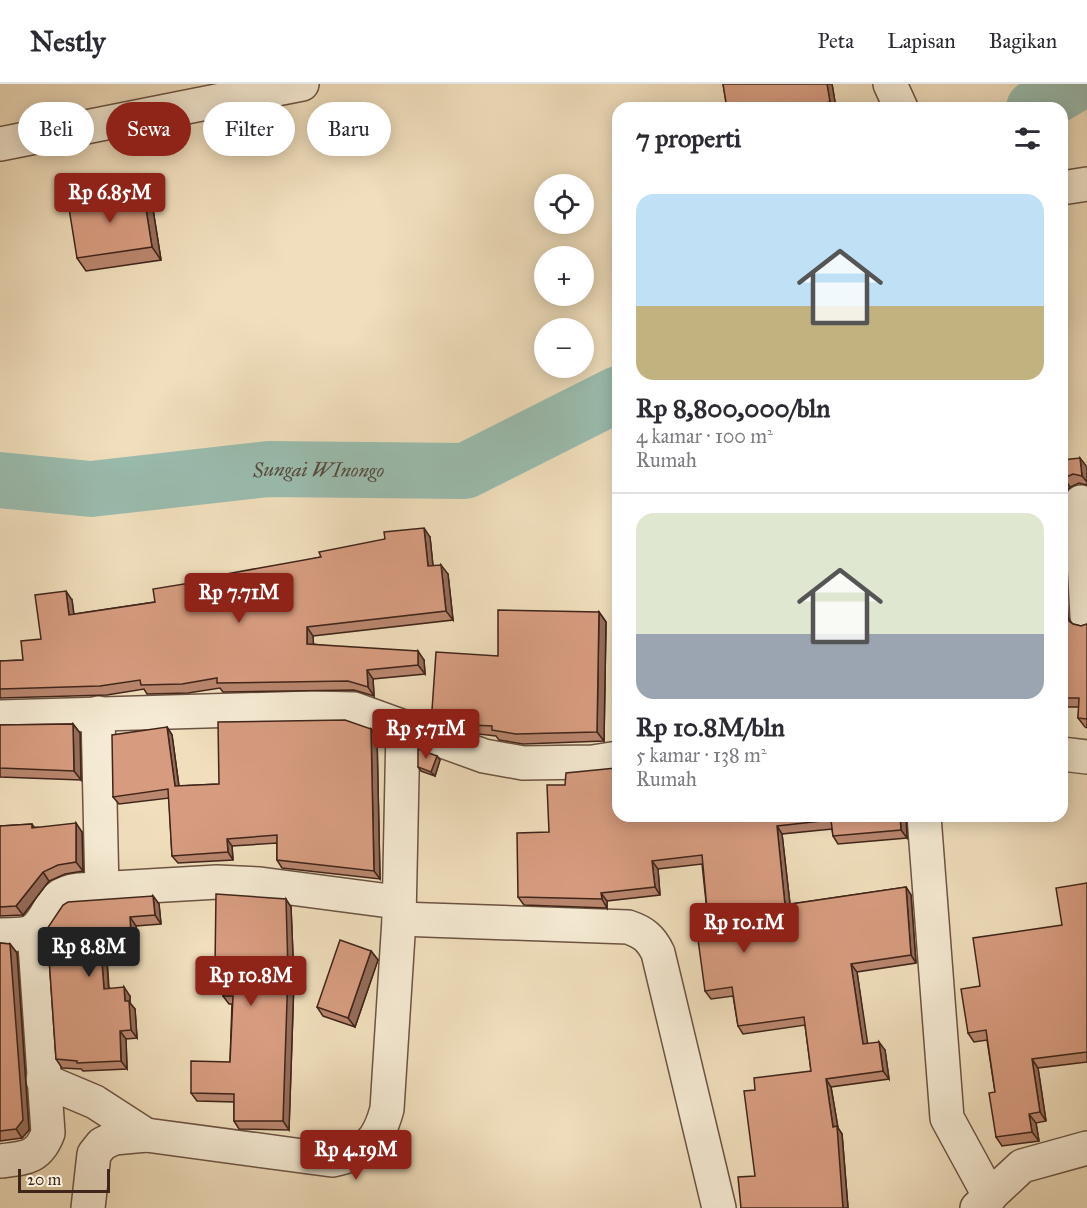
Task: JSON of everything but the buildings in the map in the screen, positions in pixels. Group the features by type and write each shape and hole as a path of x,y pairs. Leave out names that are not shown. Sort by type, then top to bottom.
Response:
{"street":[{"path":"0,144 302,84"},
{"path":"890,84 898,102"},
{"path":"1068,187 1087,184"},
{"path":"1082,502 1087,615"},
{"path":"0,717 354,709 484,756 523,763 566,764 612,759"},
{"path":"98,713 102,890"},
{"path":"88,1208 94,1155 102,1144 114,1138 146,1135 332,1160 354,1156 369,1146 381,1130 387,1109 398,911 404,728"},
{"path":"1068,755 1087,757"},
{"path":"924,822 947,1118 984,1203 1022,1166 1087,1148"},
{"path":"0,935 26,933 34,930 55,900 65,892 206,882 260,884 398,911 628,927 639,931 652,940 658,953 719,1208"},
{"path":"0,1161 32,1156 43,1147 49,1122 43,1080 34,930"},
{"path":"43,1080 95,1102 146,1135"}],"waterway":[{"name":"Sungai WInongo","path":"1044,102 1075,84"},
{"name":"Sungai WInongo","path":"0,480 91,489 268,469 465,471 612,397"}]}
